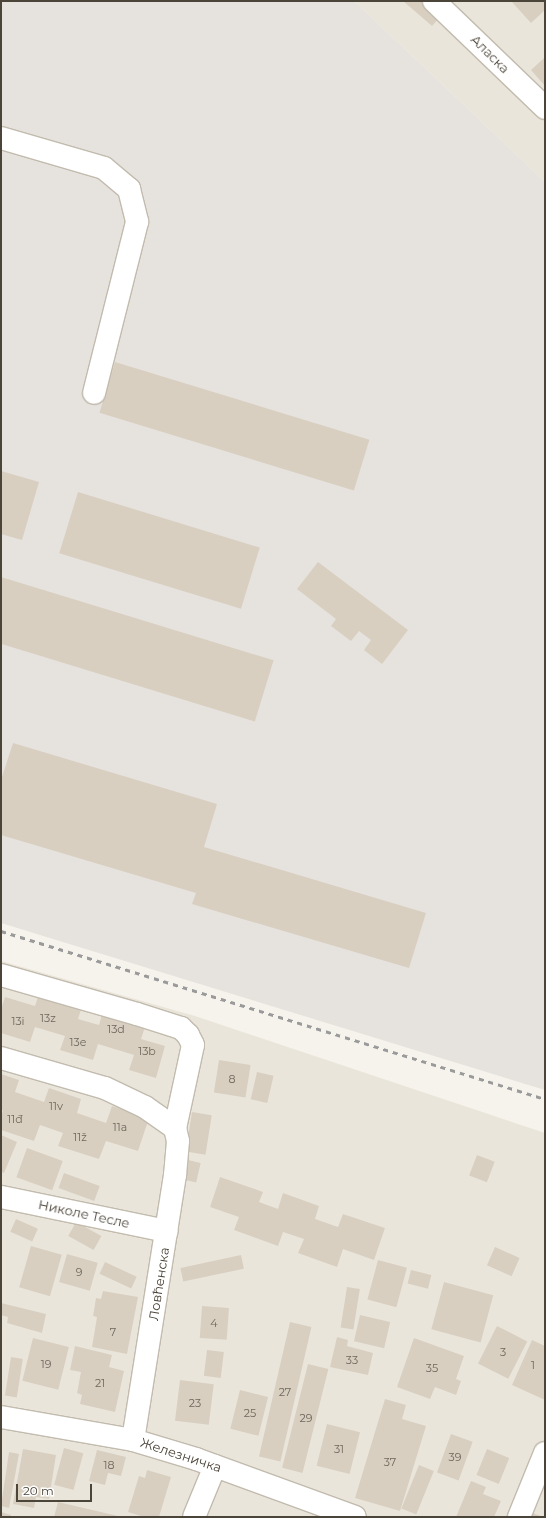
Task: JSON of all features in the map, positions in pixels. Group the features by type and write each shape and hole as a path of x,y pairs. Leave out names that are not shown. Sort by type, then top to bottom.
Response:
{"street":[{"name":"Аласка","path":"434,1 545,108"},
{"path":"1,138 104,168 129,189 137,222 94,393"},
{"name":"Ловћенска","path":"1,975 181,1028 188,1035 193,1045 175,1128 178,1141 167,1231 133,1440"},
{"path":"1,1058 105,1088 145,1107 175,1128"},
{"name":"Николе Тесле","path":"1,1197 167,1231"},
{"name":"Железничка","path":"1,1417 133,1440 214,1466 355,1517"},
{"path":"519,1517 545,1454"},
{"path":"194,1517 214,1466"}],"shaded area":[{"path":"1,1 354,1 545,182 545,1090 1,923"},
{"path":"354,1 545,1 545,182"},
{"path":"1,961 195,1016 545,1133 545,1517 1,1517"}],"building":[{"path":"403,1 421,1 440,17 432,26"},
{"path":"511,1 545,1 545,10 531,23"},
{"path":"544,58 545,59 545,86 531,70"},
{"path":"115,362 369,440 354,490 100,413"},
{"path":"1,471 39,482 22,540 1,534"},
{"path":"78,492 260,548 241,609 59,553"},
{"path":"318,562 408,630 382,664 364,650 371,640 359,631 351,641 331,626 336,619 297,589"},
{"path":"1,577 274,660 255,722 1,644"},
{"path":"13,743 217,804 204,847 426,913 409,968 192,904 196,893 1,835 1,780"},
{"path":"40,990 83,1003 78,1019 99,1025 104,1008 147,1021 141,1039 165,1046 156,1078 129,1070 134,1055 98,1044 93,1060 60,1050 65,1036 35,1027 30,1042 1,1033 1,1009 5,997 35,1006"},
{"path":"219,1060 251,1065 245,1098 214,1093"},
{"path":"257,1072 274,1076 267,1103 251,1099"},
{"path":"1,1074 19,1080 15,1092 44,1102 49,1088 81,1099 77,1113 106,1123 112,1106 149,1118 138,1151 106,1141 99,1159 58,1146 63,1133 40,1125 34,1141 1,1130 1,1117 3,1110 1,1110"},
{"path":"192,1112 212,1115 205,1155 186,1152"},
{"path":"1,1135 17,1142 4,1173 1,1172"},
{"path":"27,1148 63,1161 52,1190 16,1177"},
{"path":"477,1155 495,1162 487,1182 469,1176"},
{"path":"188,1160 201,1163 196,1182 184,1179"},
{"path":"64,1173 100,1186 94,1201 59,1188"},
{"path":"220,1177 263,1192 259,1202 278,1209 283,1193 319,1206 315,1219 338,1227 343,1214 385,1228 374,1260 343,1249 337,1267 298,1253 304,1239 283,1232 278,1246 234,1230 239,1217 210,1207"},
{"path":"16,1219 38,1229 32,1242 10,1232"},
{"path":"76,1222 101,1236 94,1250 68,1236"},
{"path":"31,1246 62,1255 50,1296 19,1287"},
{"path":"495,1247 520,1258 512,1276 487,1265"},
{"path":"67,1254 98,1263 90,1291 59,1282"},
{"path":"241,1255 244,1269 183,1282 180,1268"},
{"path":"378,1260 407,1268 396,1307 367,1300"},
{"path":"105,1262 137,1277 131,1289 100,1274"},
{"path":"411,1270 431,1275 428,1289 408,1284"},
{"path":"444,1282 493,1295 481,1343 431,1329"},
{"path":"347,1287 360,1289 353,1330 341,1327"},
{"path":"103,1291 138,1297 127,1354 92,1347 97,1317 93,1316 96,1298 101,1299"},
{"path":"1,1303 46,1314 42,1333 7,1323 8,1317 1,1315"},
{"path":"202,1306 229,1308 227,1340 200,1338"},
{"path":"360,1315 390,1322 384,1348 354,1341"},
{"path":"290,1322 311,1327 280,1461 259,1456"},
{"path":"497,1326 527,1341 508,1379 478,1363"},
{"path":"337,1337 348,1340 347,1346 373,1353 368,1375 330,1367"},
{"path":"33,1338 69,1347 58,1390 22,1381"},
{"path":"414,1338 464,1356 456,1379 461,1381 456,1395 435,1387 430,1399 397,1387"},
{"path":"532,1340 545,1346 545,1400 512,1385"},
{"path":"75,1346 112,1355 109,1367 124,1371 115,1412 80,1404 82,1395 77,1393 81,1372 70,1370"},
{"path":"207,1350 224,1352 221,1378 204,1376"},
{"path":"11,1357 23,1359 17,1397 5,1396"},
{"path":"308,1364 328,1369 302,1473 282,1468"},
{"path":"180,1380 214,1384 209,1425 175,1421"},
{"path":"240,1390 268,1397 258,1436 230,1429"},
{"path":"385,1399 406,1405 402,1419 426,1426 400,1511 355,1498"},
{"path":"327,1424 360,1432 350,1474 317,1466"},
{"path":"451,1434 473,1442 459,1480 437,1473"},
{"path":"64,1448 83,1453 73,1490 54,1485"},
{"path":"23,1449 56,1455 49,1499 36,1497 34,1508 13,1504"},
{"path":"487,1449 509,1458 499,1484 477,1475"},
{"path":"97,1450 126,1457 121,1476 108,1473 105,1485 89,1481"},
{"path":"9,1452 19,1454 9,1508 1,1506"},
{"path":"419,1465 434,1471 416,1515 401,1509"},
{"path":"147,1470 171,1477 159,1517 144,1517 128,1512 139,1476 145,1478"},
{"path":"471,1481 486,1487 483,1494 501,1501 494,1517 456,1517"},
{"path":"58,1502 118,1516 118,1517 54,1517"},
{"path":"1,1512 11,1515 11,1517 1,1517"},
{"path":"530,1512 543,1517 528,1517"}],"railway":[{"path":"1,931 545,1099"}]}
